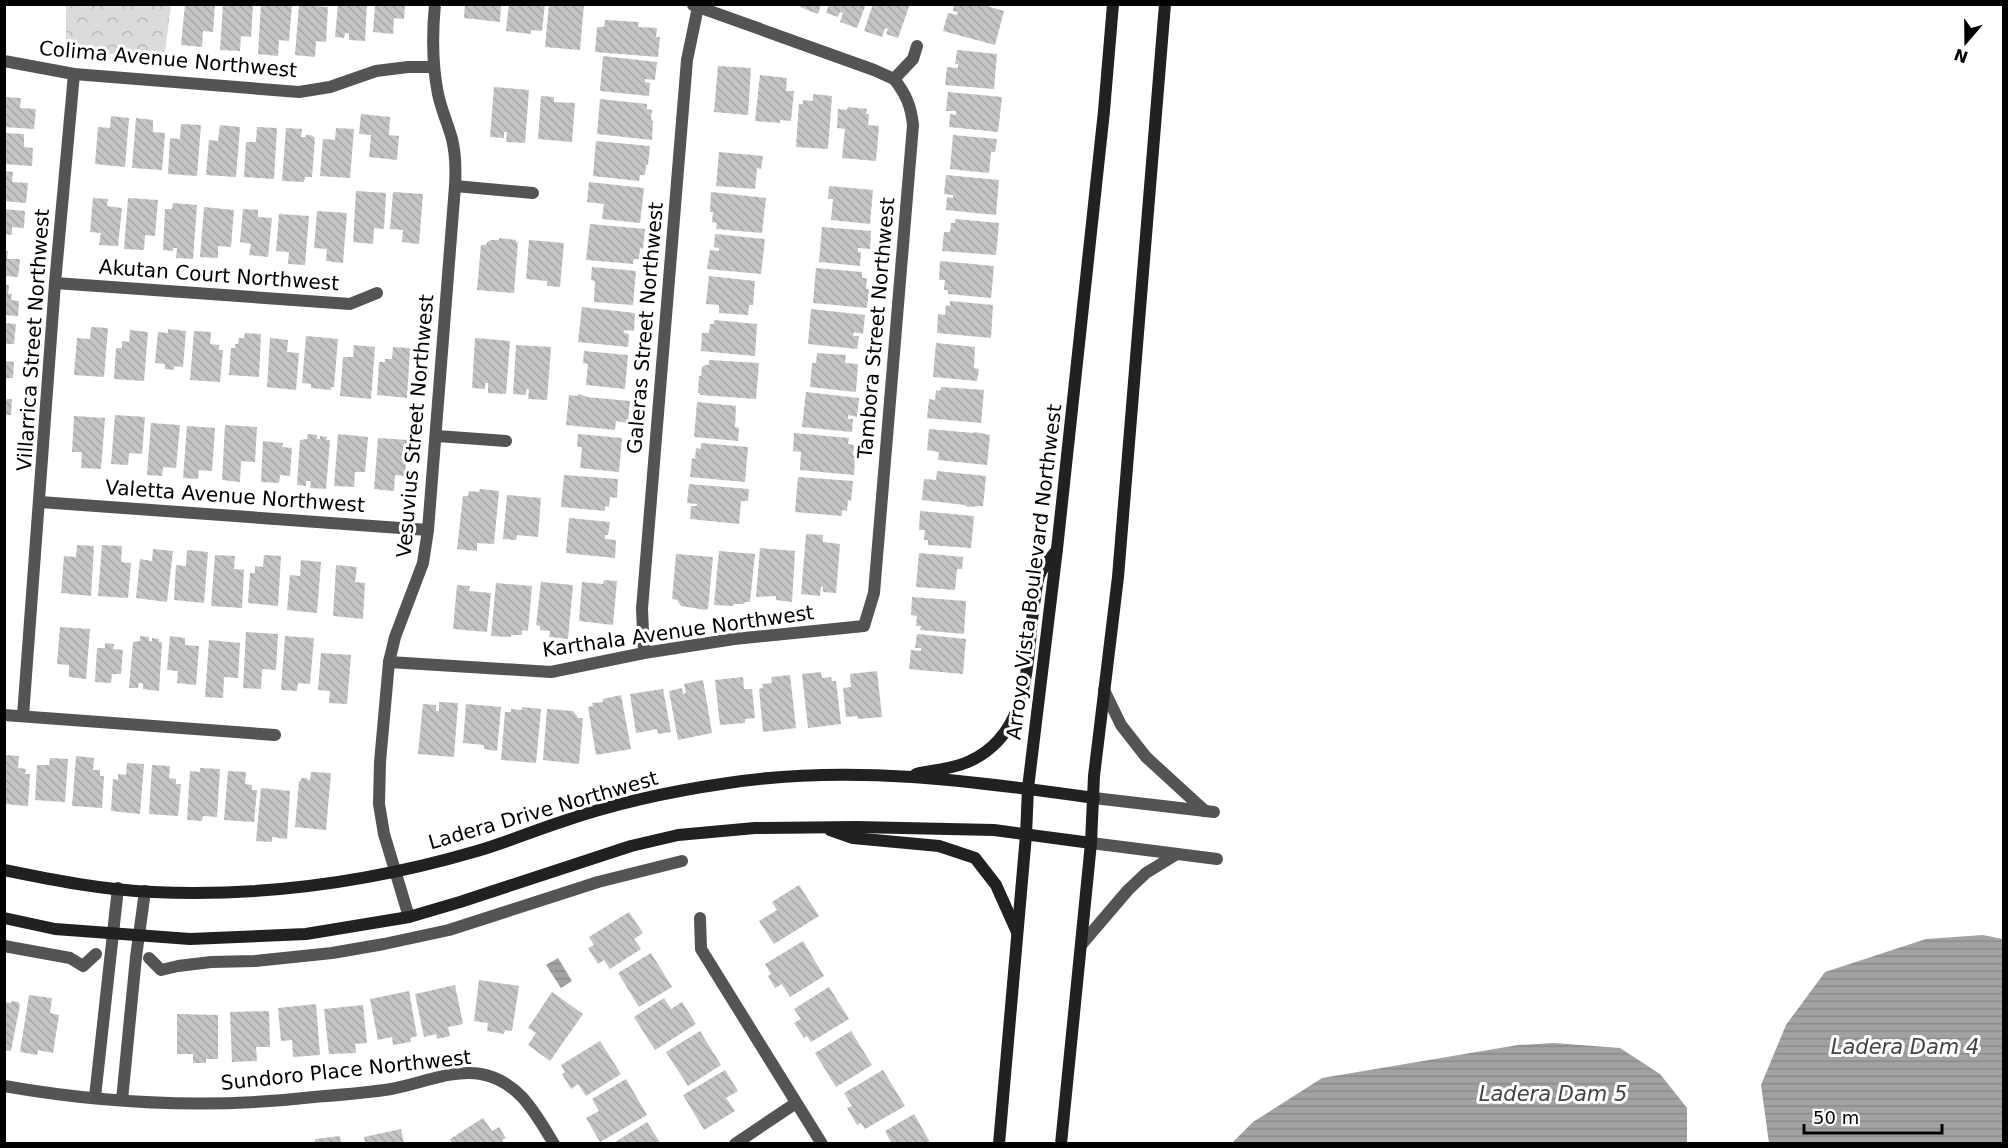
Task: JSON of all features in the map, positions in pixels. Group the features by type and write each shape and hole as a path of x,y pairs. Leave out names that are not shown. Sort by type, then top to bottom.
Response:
{"main road":[{"name":"Arroyo Vista Boulevard Northwest","path":"999,1143 1018,934 1028,788 1057,549 1104,111 1113,4"},
{"path":"1061,1143 1091,843 1094,776 1118,577 1165,4"},
{"path":"904,776 969,762 985,753 1001,738 1020,707 1039,575 1057,549"},
{"name":"Ladera Drive Northwest","path":"4,870 59,882 145,891 241,892 321,886 394,873 478,851 574,818 681,790 772,778 820,775 904,776 1028,788 1094,798"},
{"path":"823,827 853,838 939,846 975,858 996,885 1018,934"},
{"path":"4,918 55,928 190,939 295,935 409,917 631,846 678,835 755,828 994,830 1091,843"}],"street":[{"name":"Vesuvius Street Northwest","path":"409,917 384,834 380,804 382,726 389,663 395,637 423,563 428,530 455,186 456,160 438,96 434,68 432,36 435,4"},
{"path":"695,6 874,70 894,80 913,59 917,46"},
{"name":"Galeras Street Northwest","path":"644,653 642,609 687,60 695,6"},
{"name":"Colima Avenue Northwest","path":"4,61 74,74 299,92 330,87 376,71 408,67 434,68"},
{"name":"Villarrica Street Northwest","path":"23,716 55,283 74,74"},
{"name":"Tambora Street Northwest","path":"864,626 874,593 913,125 911,107 904,92 894,80"},
{"path":"455,186 533,193"},
{"name":"Akutan Court Northwest","path":"55,283 350,304 378,293"},
{"path":"436,436 506,441"},
{"name":"Valetta Avenue Northwest","path":"40,502 428,530"},
{"name":"Karthala Avenue Northwest","path":"389,663 551,672 644,653 734,639 864,626"},
{"path":"1094,798 1209,812 1146,757 1121,725 1104,690"},
{"path":"4,715 275,735"},
{"path":"1091,843 1217,859"},
{"path":"1081,945 1128,890 1146,873 1177,854"},
{"path":"149,958 161,970 212,962 255,962 384,944 449,930 598,882 682,861"},
{"path":"95,1097 118,888"},
{"path":"122,1100 145,891"},
{"path":"700,918 701,949 822,1143"},
{"path":"4,946 70,958 83,966 96,954"},
{"name":"Sundoro Place Northwest","path":"4,1086 122,1100 191,1104 253,1103 391,1089 469,1072 488,1076 510,1085 529,1105 554,1143"},
{"path":"735,1143 796,1103"}],"green space":[{"path":"66,5 171,5 164,59 66,50"}],"water":[{"name":"Ladera Dam 4","path":"1983,935 2003,939 2003,1143 1769,1143 1761,1085 1786,1025 1825,972 1926,939"},
{"path":"558,958 572,981 561,988 546,965"},
{"name":"Ladera Dam 5","path":"1554,1043 1620,1048 1660,1074 1687,1108 1687,1143 1232,1143 1253,1122 1322,1078 1518,1045"}],"building":[{"path":"185,4 215,4 213,32 203,31 202,47 181,45"},
{"path":"223,4 253,4 251,37 241,36 240,51 220,50"},
{"path":"261,4 292,5 289,41 279,40 278,56 258,54"},
{"path":"338,4 367,4 365,41 349,40 349,33 345,33 344,38 335,37"},
{"path":"375,4 405,4 404,19 394,18 393,34 373,32"},
{"path":"465,4 501,4 500,22 464,18"},
{"path":"509,4 545,4 542,31 531,30 531,34 506,31"},
{"path":"549,4 584,4 580,50 545,47"},
{"path":"801,4 821,4 818,14 800,7"},
{"path":"829,4 866,4 857,28 840,22 843,13 840,12 838,17 826,13"},
{"path":"873,4 910,4 898,38 886,34 888,29 885,28 882,37 864,31"},
{"path":"954,4 980,4 1004,11 995,45 943,31 948,13 957,15 958,12 953,11"},
{"path":"299,5 328,7 326,42 316,41 315,57 295,55"},
{"path":"605,20 639,22 638,27 657,28 656,37 660,37 658,57 595,52 597,27 604,27"},
{"path":"957,50 997,54 994,89 945,85 947,67 958,68 958,64 955,64"},
{"path":"603,56 657,62 655,80 645,79 645,82 650,83 649,96 600,91"},
{"path":"718,66 751,68 748,115 714,112"},
{"path":"760,75 787,78 786,91 794,91 791,121 780,120 780,123 755,121"},
{"path":"494,87 529,90 525,143 506,142 507,132 504,132 504,138 490,137"},
{"path":"948,92 1002,97 998,132 949,127 950,114 956,115 956,111 946,111"},
{"path":"813,94 832,96 828,149 796,147 799,104 803,104 803,100 813,101"},
{"path":"541,96 554,97 554,102 575,103 572,142 538,139"},
{"path":"4,97 21,98 20,108 36,109 34,129 4,127"},
{"path":"600,99 647,104 647,109 652,110 652,140 597,134"},
{"path":"848,107 867,109 868,125 879,126 876,161 842,158 845,129 837,128 838,109 847,110"},
{"path":"361,114 390,117 389,135 399,136 397,160 369,157 371,135 359,134"},
{"path":"111,116 129,118 125,167 95,164 98,127 110,128"},
{"path":"136,118 153,120 153,132 165,133 162,170 132,168"},
{"path":"181,124 201,125 197,176 168,174 170,138 180,139"},
{"path":"220,125 240,127 236,177 206,175 209,140 218,141"},
{"path":"257,127 277,128 274,179 244,177 246,142 256,142"},
{"path":"286,128 302,129 301,137 311,135 315,138 312,177 305,177 304,182 282,181"},
{"path":"336,128 354,129 350,178 320,176 323,139 335,140"},
{"path":"4,133 24,134 24,147 33,148 32,166 4,164"},
{"path":"953,135 997,139 995,152 991,152 989,173 950,169"},
{"path":"596,141 650,146 645,175 640,175 639,181 593,176"},
{"path":"719,152 763,156 761,169 757,168 755,189 716,186"},
{"path":"4,171 13,172 12,182 28,183 26,203 4,201"},
{"path":"946,175 999,180 996,215 946,210 947,197 953,198 953,195 944,194"},
{"path":"589,182 644,188 640,223 602,219 604,204 587,202"},
{"path":"829,186 873,190 870,224 831,220 833,199 828,199"},
{"path":"356,191 386,193 384,229 374,228 373,244 353,242"},
{"path":"393,192 423,194 419,244 402,242 403,230 390,229"},
{"path":"711,192 766,198 762,233 716,229 717,223 712,222 713,212 710,212"},
{"path":"93,198 108,199 107,206 122,208 118,246 99,245 101,233 90,232"},
{"path":"128,198 158,200 155,236 145,235 144,250 124,249"},
{"path":"173,203 197,205 193,259 176,258 177,248 173,248 173,251 163,250 165,209 172,209"},
{"path":"204,207 234,210 231,247 218,246 218,258 200,257"},
{"path":"4,209 25,211 24,228 12,227 12,235 4,234"},
{"path":"243,209 258,210 258,217 272,218 268,257 249,255 251,244 240,242"},
{"path":"317,211 347,213 343,263 326,261 327,249 314,248"},
{"path":"279,214 309,216 305,265 288,264 289,252 276,251"},
{"path":"955,219 999,223 996,255 942,251 944,232 950,232 951,223 955,223"},
{"path":"590,224 645,229 643,249 640,248 639,259 634,259 633,264 586,260"},
{"path":"822,227 871,231 870,249 858,248 858,252 861,252 860,266 819,262"},
{"path":"715,234 765,239 761,274 707,269 710,250 719,251 719,248 714,247"},
{"path":"499,238 518,242 514,293 477,290 481,245 486,245 491,240 499,240"},
{"path":"529,240 564,243 560,287 547,286 547,281 526,279"},
{"path":"4,251 8,251 7,259 20,259 18,277 4,276"},
{"path":"940,261 994,266 991,298 948,294 948,290 944,290 945,280 939,280"},
{"path":"592,267 636,271 633,305 594,302 595,281 591,280"},
{"path":"816,268 862,272 862,278 867,278 866,289 869,289 867,308 813,303"},
{"path":"709,276 755,281 753,305 749,305 748,315 719,313 719,305 706,304"},
{"path":"4,285 9,285 8,294 12,294 11,300 19,301 18,316 4,315"},
{"path":"950,301 993,305 991,338 937,333 938,314 945,315 946,305 950,306"},
{"path":"582,307 635,313 634,331 624,330 624,333 629,334 628,347 578,342"},
{"path":"811,309 865,315 863,334 854,332 853,336 859,336 857,349 808,344"},
{"path":"714,320 757,324 755,356 701,351 702,333 709,333 710,324 714,324"},
{"path":"5,323 16,324 14,344 5,344"},
{"path":"91,327 108,328 104,377 74,375 77,338 90,339"},
{"path":"168,329 186,331 183,367 174,366 174,370 165,369 165,364 155,363 158,332 168,333"},
{"path":"130,330 148,332 144,381 114,379 116,348 122,348 122,341 129,342"},
{"path":"194,331 211,332 210,344 219,345 219,350 223,350 220,382 190,380"},
{"path":"245,333 261,334 259,377 229,375 231,348 235,348 239,338 244,338"},
{"path":"306,336 338,339 334,387 331,387 331,390 311,388 311,384 302,383"},
{"path":"270,338 288,340 287,352 299,353 296,390 267,387"},
{"path":"475,338 510,341 506,394 488,393 488,383 485,383 485,389 472,388"},
{"path":"936,343 975,347 974,368 979,369 977,381 933,377"},
{"path":"354,345 375,347 371,399 340,396 343,357 353,357"},
{"path":"516,345 551,347 547,400 528,399 529,390 526,389 526,395 513,394"},
{"path":"393,347 410,348 407,398 377,395 379,362 392,359"},
{"path":"584,351 628,355 625,389 586,385 588,364 583,363"},
{"path":"817,353 846,355 845,363 858,364 856,392 810,387 812,363 816,363"},
{"path":"709,360 759,363 756,399 700,395 698,393 699,376 701,376 702,367 709,365"},
{"path":"4,361 14,362 13,378 4,378"},
{"path":"941,387 984,390 981,423 927,418 929,399 935,400 936,390 940,391"},
{"path":"806,392 859,398 857,417 848,415 848,419 853,419 852,432 802,427"},
{"path":"579,394 587,397 630,401 628,423 616,421 615,430 566,425 569,395"},
{"path":"4,399 12,399 11,415 4,415"},
{"path":"697,402 736,406 735,427 739,428 738,441 694,437"},
{"path":"115,415 145,417 142,454 129,453 128,465 111,464"},
{"path":"74,416 105,418 101,469 81,468 82,452 72,452"},
{"path":"151,423 180,425 176,468 163,467 162,476 147,475"},
{"path":"225,425 257,427 255,462 241,461 240,482 222,480"},
{"path":"187,426 215,428 212,471 199,470 198,479 183,478"},
{"path":"929,429 990,435 987,465 938,460 939,452 927,450"},
{"path":"794,433 849,438 848,444 854,445 854,475 800,470 801,452 793,451"},
{"path":"308,434 317,435 317,439 320,439 320,436 330,440 326,489 310,488 311,481 306,481 306,486 297,485 300,440 307,439"},
{"path":"338,434 368,437 365,472 355,472 354,487 334,486"},
{"path":"578,434 622,438 619,472 580,468 582,447 577,447"},
{"path":"378,438 408,440 405,476 395,475 394,491 374,489"},
{"path":"263,441 283,443 282,447 292,448 290,476 280,475 279,483 261,482"},
{"path":"701,443 748,447 745,482 690,477 692,458 695,459 696,448 701,449"},
{"path":"937,471 986,476 983,506 967,507 922,500 924,479 936,480"},
{"path":"564,475 618,479 617,498 610,497 609,507 605,506 605,511 561,507"},
{"path":"798,477 853,481 851,501 848,500 847,511 842,510 842,516 795,512"},
{"path":"689,484 749,489 748,501 741,501 739,524 690,519 691,506 697,506 697,504 687,503"},
{"path":"480,489 499,491 494,544 477,543 477,551 457,549 463,496 468,496 469,491 479,492"},
{"path":"507,495 541,498 538,537 517,535 516,540 503,539"},
{"path":"920,511 974,516 971,548 928,545 928,540 924,540 925,530 919,530"},
{"path":"569,518 610,522 605,539 616,540 615,558 566,553"},
{"path":"806,534 823,535 823,542 840,544 836,593 823,592 821,586 820,596 801,594"},
{"path":"77,545 94,546 91,596 61,593 64,556 76,557"},
{"path":"102,545 122,546 121,562 131,563 128,598 98,596"},
{"path":"760,548 795,551 792,602 776,600 776,596 756,597"},
{"path":"153,549 173,551 167,602 136,598 140,559 152,561"},
{"path":"187,550 208,552 204,603 174,600 176,565 186,566"},
{"path":"719,551 755,554 750,602 733,606 714,605"},
{"path":"919,553 963,557 962,569 957,569 955,590 916,587"},
{"path":"676,554 713,557 706,610 681,606 677,600 672,599"},
{"path":"215,555 235,556 234,569 244,570 242,608 211,606"},
{"path":"264,555 281,556 278,606 248,603 250,573 255,573 255,566 263,567"},
{"path":"301,560 321,562 317,613 287,610 290,575 300,576"},
{"path":"336,565 357,567 355,582 365,583 363,619 333,616"},
{"path":"604,580 617,581 613,625 579,621 582,582 603,584"},
{"path":"541,582 573,585 568,639 549,637 550,631 540,630 540,626 536,625"},
{"path":"496,583 532,586 528,631 522,630 522,635 491,636"},
{"path":"457,585 470,586 469,591 491,593 487,632 453,629"},
{"path":"912,597 966,601 964,634 920,630 921,626 916,626 917,616 911,615"},
{"path":"60,627 90,629 86,679 69,677 69,665 57,664"},
{"path":"246,632 278,634 276,670 262,669 261,689 243,688"},
{"path":"917,634 966,639 963,674 909,669 911,650 921,651 921,648 915,648"},
{"path":"140,636 149,637 149,641 152,641 152,638 162,642 159,691 143,689 143,683 139,683 138,688 129,688 133,642 140,641"},
{"path":"170,636 185,638 185,645 199,646 196,685 177,683 178,671 167,670"},
{"path":"285,636 314,638 310,684 298,683 297,691 281,690"},
{"path":"209,640 240,643 238,678 224,677 223,698 205,697"},
{"path":"105,643 114,644 113,649 123,650 121,674 112,674 111,683 95,682 97,648 105,648"},
{"path":"321,653 351,655 347,704 329,703 330,691 318,690"},
{"path":"877,671 882,717 858,719 857,716 846,717 843,688 851,687 850,674"},
{"path":"821,672 822,678 831,677 832,681 836,681 841,724 808,728 802,674"},
{"path":"790,675 796,728 763,732 759,689 763,688 762,684 772,683 771,677"},
{"path":"743,677 744,689 752,689 755,718 745,719 745,723 720,725 715,680"},
{"path":"703,680 712,733 678,740 669,691 682,688 683,694 686,693 684,684"},
{"path":"663,689 671,732 658,734 657,729 636,733 630,694"},
{"path":"621,695 631,749 596,755 588,707 593,706 592,703 603,702 603,699"},
{"path":"439,702 458,703 454,757 418,754 423,704 436,705 436,711 439,711"},
{"path":"466,704 501,707 497,751 484,749 484,745 463,743"},
{"path":"522,707 541,709 536,763 501,760 505,712 511,712 511,709 522,710"},
{"path":"547,709 573,711 578,718 583,718 579,764 543,760"},
{"path":"4,755 19,756 18,768 26,769 25,774 30,774 28,806 4,804"},
{"path":"76,756 94,758 93,770 100,770 100,776 104,776 102,808 72,806"},
{"path":"50,758 68,759 65,802 35,800 37,765 49,765"},
{"path":"127,763 144,764 140,814 111,811 113,779 118,780 118,774 126,775"},
{"path":"152,765 170,766 169,778 176,779 176,784 181,784 178,816 149,814"},
{"path":"200,768 220,769 217,817 203,816 202,821 187,820 190,771 200,772"},
{"path":"228,771 246,772 245,784 252,785 252,790 257,790 254,822 224,820"},
{"path":"311,772 331,773 326,830 295,827 299,782 302,778 310,781"},
{"path":"261,788 290,791 287,839 272,837 272,842 256,841"},
{"path":"799,885 819,916 774,944 759,921 777,910 772,902"},
{"path":"629,912 643,933 634,939 641,949 610,969 604,960 598,964 588,948 594,945 589,937"},
{"path":"803,941 824,976 790,997 782,984 775,988 768,976 771,974 765,964"},
{"path":"651,953 672,987 639,1007 618,973"},
{"path":"479,980 519,986 512,1031 505,1030 504,1034 487,1031 488,1023 474,1021"},
{"path":"455,985 463,1024 448,1027 450,1036 437,1039 436,1034 424,1037 415,994"},
{"path":"829,987 849,1019 811,1042 807,1036 804,1038 794,1023 801,1019 794,1009"},
{"path":"409,991 417,1036 410,1038 411,1042 393,1045 392,1037 378,1040 370,999"},
{"path":"552,992 583,1014 550,1061 528,1045 536,1033 528,1028"},
{"path":"29,995 52,998 50,1013 59,1015 53,1053 38,1050 37,1055 20,1052"},
{"path":"664,998 671,1009 682,1002 696,1024 655,1050 634,1017"},
{"path":"12,1001 20,1005 11,1051 4,1050 4,1002 11,1003"},
{"path":"316,1004 320,1055 293,1057 292,1040 281,1041 278,1008"},
{"path":"363,1005 367,1043 355,1044 356,1053 329,1054 324,1009"},
{"path":"269,1011 270,1047 256,1047 257,1061 232,1062 230,1012"},
{"path":"177,1014 218,1015 218,1059 206,1059 206,1063 193,1063 193,1054 177,1054"},
{"path":"700,1031 721,1065 688,1086 666,1052"},
{"path":"851,1031 872,1065 836,1087 815,1053"},
{"path":"600,1041 621,1074 586,1096 578,1084 571,1089 562,1074 565,1072 561,1065"},
{"path":"725,1070 738,1091 726,1098 735,1111 704,1130 683,1095"},
{"path":"883,1070 905,1106 865,1129 861,1123 857,1125 847,1108 852,1106 844,1093"},
{"path":"626,1079 647,1115 600,1142 586,1118 599,1111 592,1099"},
{"path":"914,1114 931,1144 892,1144 885,1131"},
{"path":"483,1118 492,1131 499,1127 506,1138 502,1140 504,1144 452,1144 450,1139"},
{"path":"647,1122 661,1144 612,1144"},
{"path":"401,1129 404,1144 365,1144 364,1137"},
{"path":"340,1136 341,1144 315,1144 315,1139"}]}
